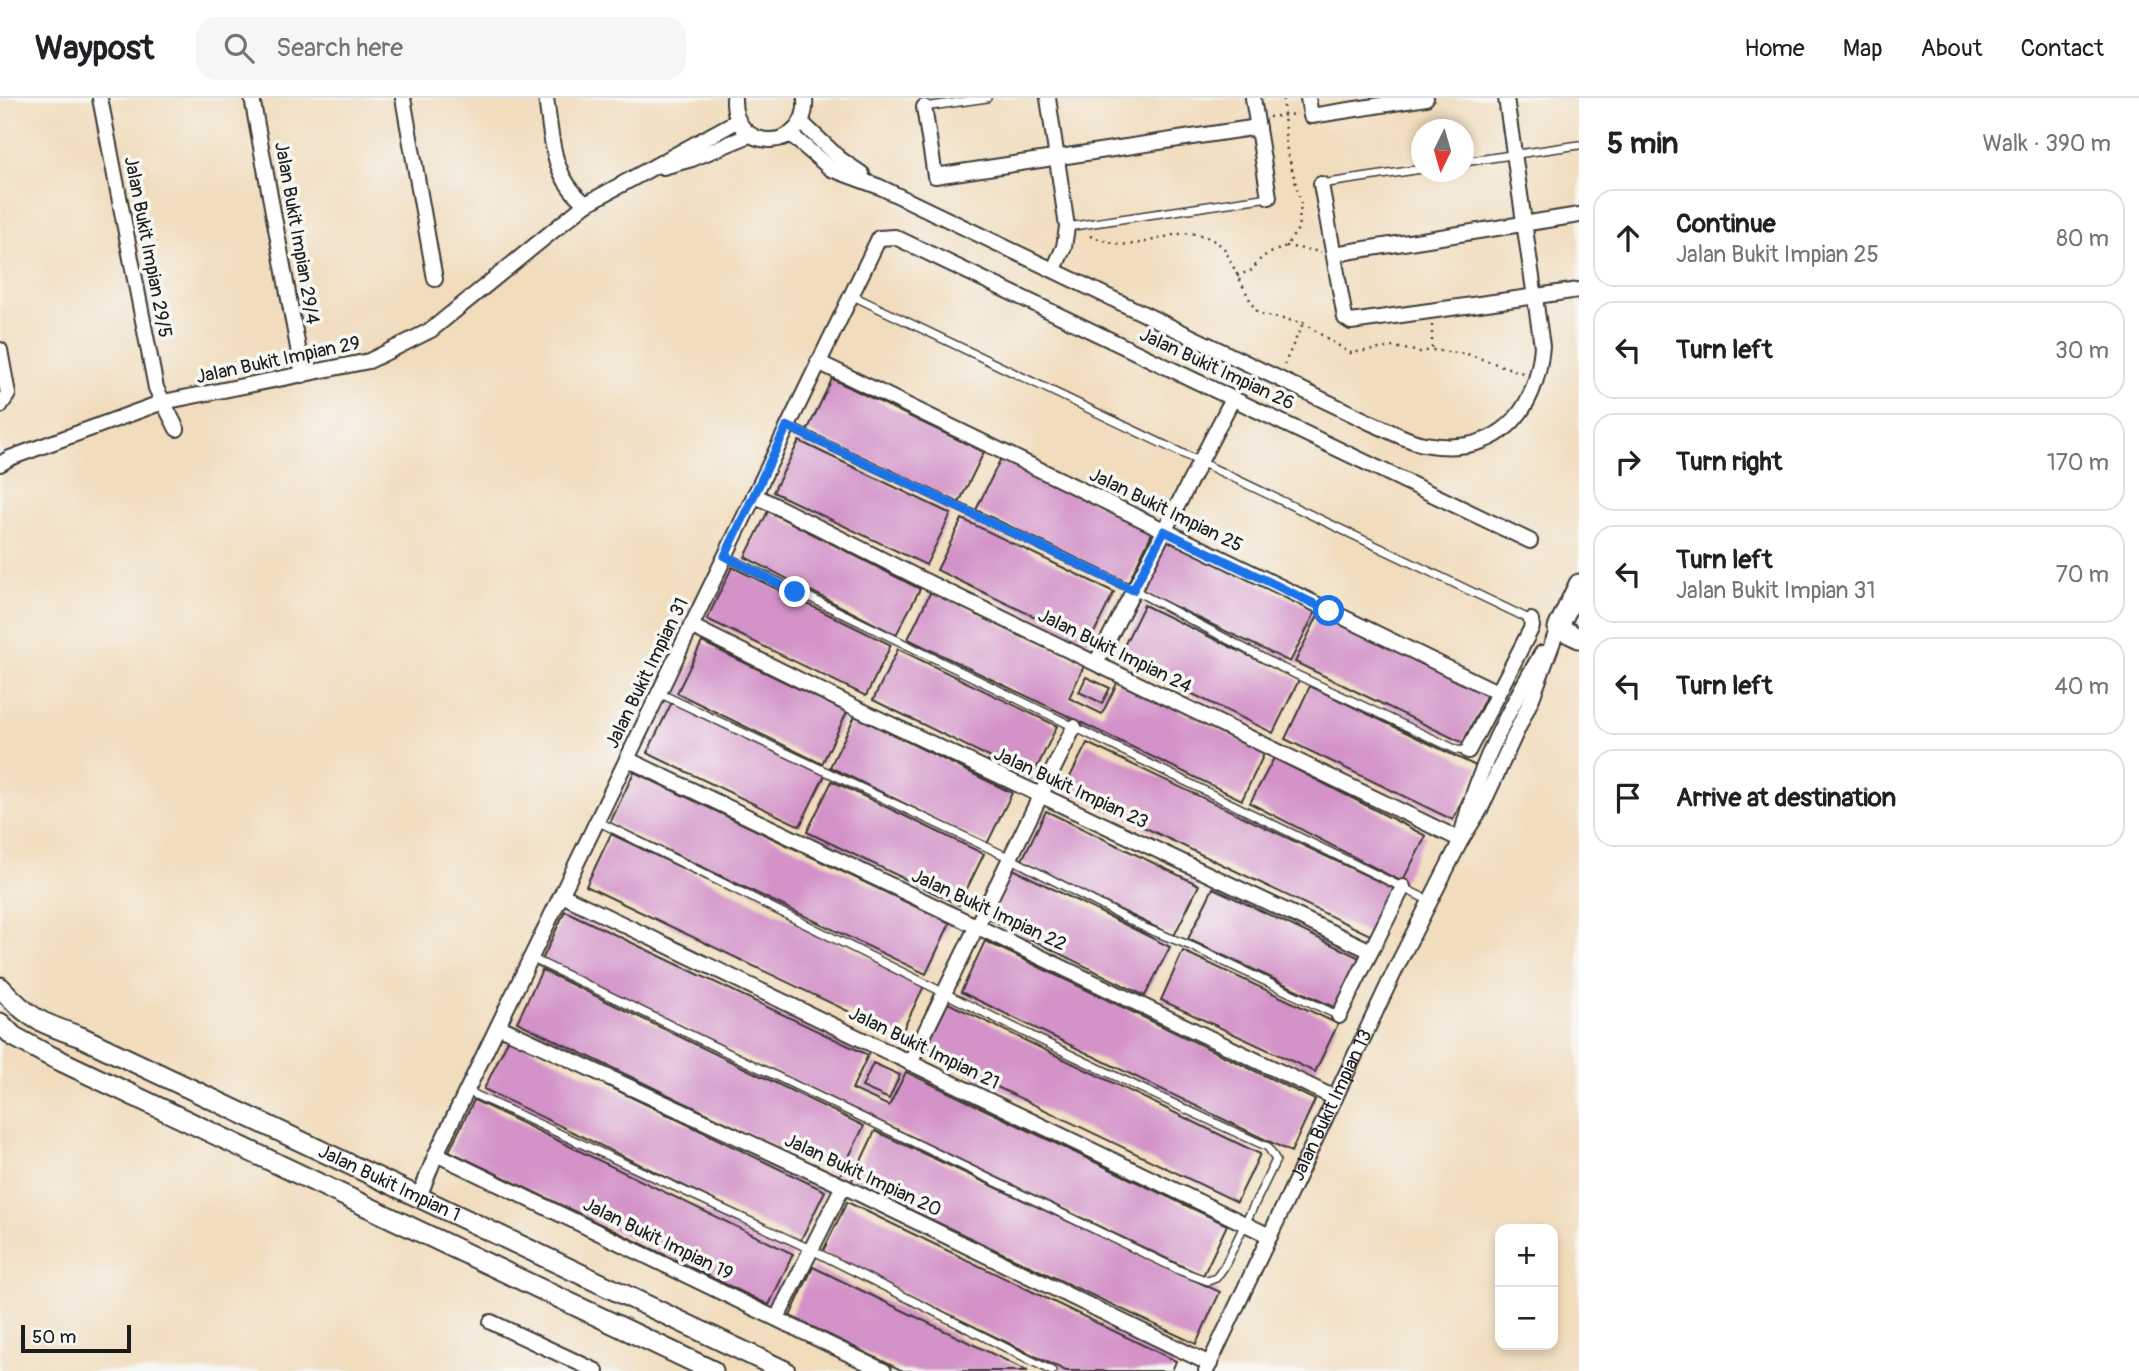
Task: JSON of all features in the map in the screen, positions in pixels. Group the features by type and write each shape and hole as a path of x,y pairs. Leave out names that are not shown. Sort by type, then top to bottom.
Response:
{"street":[{"name":"Jalan Bukit Impian 29/5","path":"100,98 156,388 177,429"},
{"name":"Jalan Bukit Impian 29/4","path":"252,98 303,375"},
{"path":"404,98 435,279"},
{"path":"546,98 556,166 573,194 586,204"},
{"path":"734,98 737,121 750,135 774,140 790,134 801,122 805,98"},
{"path":"1048,98 1067,227 1064,247 1054,270"},
{"path":"1254,98 1269,197"},
{"path":"1308,98 1311,116 1426,98"},
{"path":"790,134 831,169 880,187 1369,422 1423,444 1465,446 1502,432 1525,408 1539,377 1542,346 1506,98"},
{"path":"924,107 935,176 1257,123"},
{"name":"Jalan Bukit Impian 29","path":"0,464 163,402 369,361 431,330 586,204 737,121"},
{"path":"801,122 840,159 880,187"},
{"name":"Jalan Bukit Impian 29","path":"641,173 692,159 750,135"},
{"path":"1321,184 1345,318 1359,323 1579,290"},
{"path":"1334,254 1579,215"},
{"name":"Jalan Bukit Impian 31","path":"436,1154 818,362 879,238 887,236"},
{"name":"Jalan Bukit Impian 26","path":"887,236 895,237 1530,541"},
{"path":"0,350 8,394 0,406"},
{"name":"Jalan Bukit Impian 25","path":"818,362 1497,692"},
{"path":"1096,663 1233,398"},
{"name":"Jalan Bukit Impian 24","path":"754,495 1461,840"},
{"name":"Jalan Bukit Impian 13","path":"1208,1368 1335,1098 1461,840 1485,764 1519,691 1558,628 1579,583"},
{"path":"1468,751 1532,627 1531,620"},
{"name":"Jalan Bukit Impian 23","path":"691,626 1371,951"},
{"path":"1558,628 1579,638"},
{"path":"910,1063 1073,727"},
{"name":"Jalan Bukit Impian 22","path":"627,759 1335,1098"},
{"path":"1339,1016 1403,887"},
{"name":"Jalan Bukit Impian 21","path":"562,895 1270,1236"},
{"name":"Jalan Bukit Impian 1","path":"0,987 20,1009 37,1022 81,1037 785,1371"},
{"name":"Jalan Bukit Impian 1","path":"0,1023 13,1036 46,1054 713,1371"},
{"name":"Jalan Bukit Impian 20","path":"498,1026 843,1186 1208,1368"},
{"path":"436,1154 419,1198 426,1222 438,1240"},
{"name":"Jalan Bukit Impian 19","path":"436,1154 884,1371"},
{"path":"777,1318 843,1186"},
{"path":"367,1206 393,1205 419,1198"},
{"path":"491,1322 596,1371"}],"lane":[{"path":"924,107 987,98"},
{"path":"1474,161 1579,145"},
{"path":"1321,184 1411,171"},
{"path":"1067,227 1269,197"},
{"path":"851,295 1531,620"},
{"path":"787,426 1133,590 1282,668 1457,750 1468,751"},
{"path":"725,556 1430,901"},
{"path":"659,693 1010,858 1145,928 1191,946 1339,1016"},
{"path":"531,958 1181,1271 1209,1281 1216,1278 1276,1160 1268,1147 1112,1077 946,991 597,821"},
{"path":"467,1091 810,1250 1052,1371"}],"path":[{"path":"1257,123 1284,113 1311,116"},
{"path":"1067,227 1125,245 1180,232 1216,242 1224,248 1255,310 1263,316 1303,323 1350,353 1394,347 1420,352 1432,350 1467,354 1539,377"},
{"path":"1286,246 1334,254"},
{"path":"1430,313 1432,350"},
{"path":"1277,378 1303,323"}],"building":[{"path":"832,379 984,452 959,503 807,431"},
{"path":"799,441 951,514 926,565 773,492"},
{"path":"1001,458 1153,531 1128,583 976,510"},
{"path":"768,511 920,589 896,635 745,557"},
{"path":"962,519 1114,592 1089,643 937,570"},
{"path":"1163,538 1316,611 1290,662 1138,589"},
{"path":"732,567 891,645 866,696 707,619"},
{"path":"931,591 1085,664 1069,698 1102,714 1118,681 1265,752 1242,800 908,639"},
{"path":"1144,605 1299,680 1273,733 1118,658"},
{"path":"1320,611 1488,692 1463,743 1295,662"},
{"path":"702,642 847,712 822,764 677,693"},
{"path":"898,649 1057,726 1032,778 873,700"},
{"path":"1086,677 1110,688 1102,703 1079,692"},
{"path":"1310,686 1478,767 1453,820 1285,739"},
{"path":"672,702 825,775 800,826 647,753"},
{"path":"855,716 1012,793 987,844 830,767"},
{"path":"1087,743 1395,889 1372,936 1064,789"},
{"path":"1274,758 1426,836 1402,882 1250,803"},
{"path":"634,772 950,923 926,974 610,823"},
{"path":"832,781 984,854 959,905 807,832"},
{"path":"1046,811 1199,885 1174,936 1021,862"},
{"path":"611,834 925,984 900,1036 586,886"},
{"path":"1013,869 1170,947 1145,996 988,918"},
{"path":"1213,888 1362,959 1338,1009 1188,939"},
{"path":"565,911 868,1055 852,1089 889,1106 906,1072 1227,1225 1203,1276 542,960"},
{"path":"985,941 1315,1100 1291,1152 961,992"},
{"path":"1183,951 1338,1024 1315,1072 1161,1000"},
{"path":"542,970 864,1126 839,1177 517,1022"},
{"path":"948,1003 1260,1154 1237,1202 924,1052"},
{"path":"509,1038 825,1191 800,1242 484,1089"},
{"path":"873,1063 900,1075 889,1099 862,1087"},
{"path":"474,1100 793,1254 769,1305 449,1151"},
{"path":"875,1131 1220,1292 1196,1344 851,1182"},
{"path":"847,1202 1176,1361 1172,1371 1066,1371 822,1253"},
{"path":"813,1267 1028,1371 903,1371 790,1316"}],"route":[{"path":"795,592 725,556 787,426 1133,590 1164,531 1329,611"}]}
